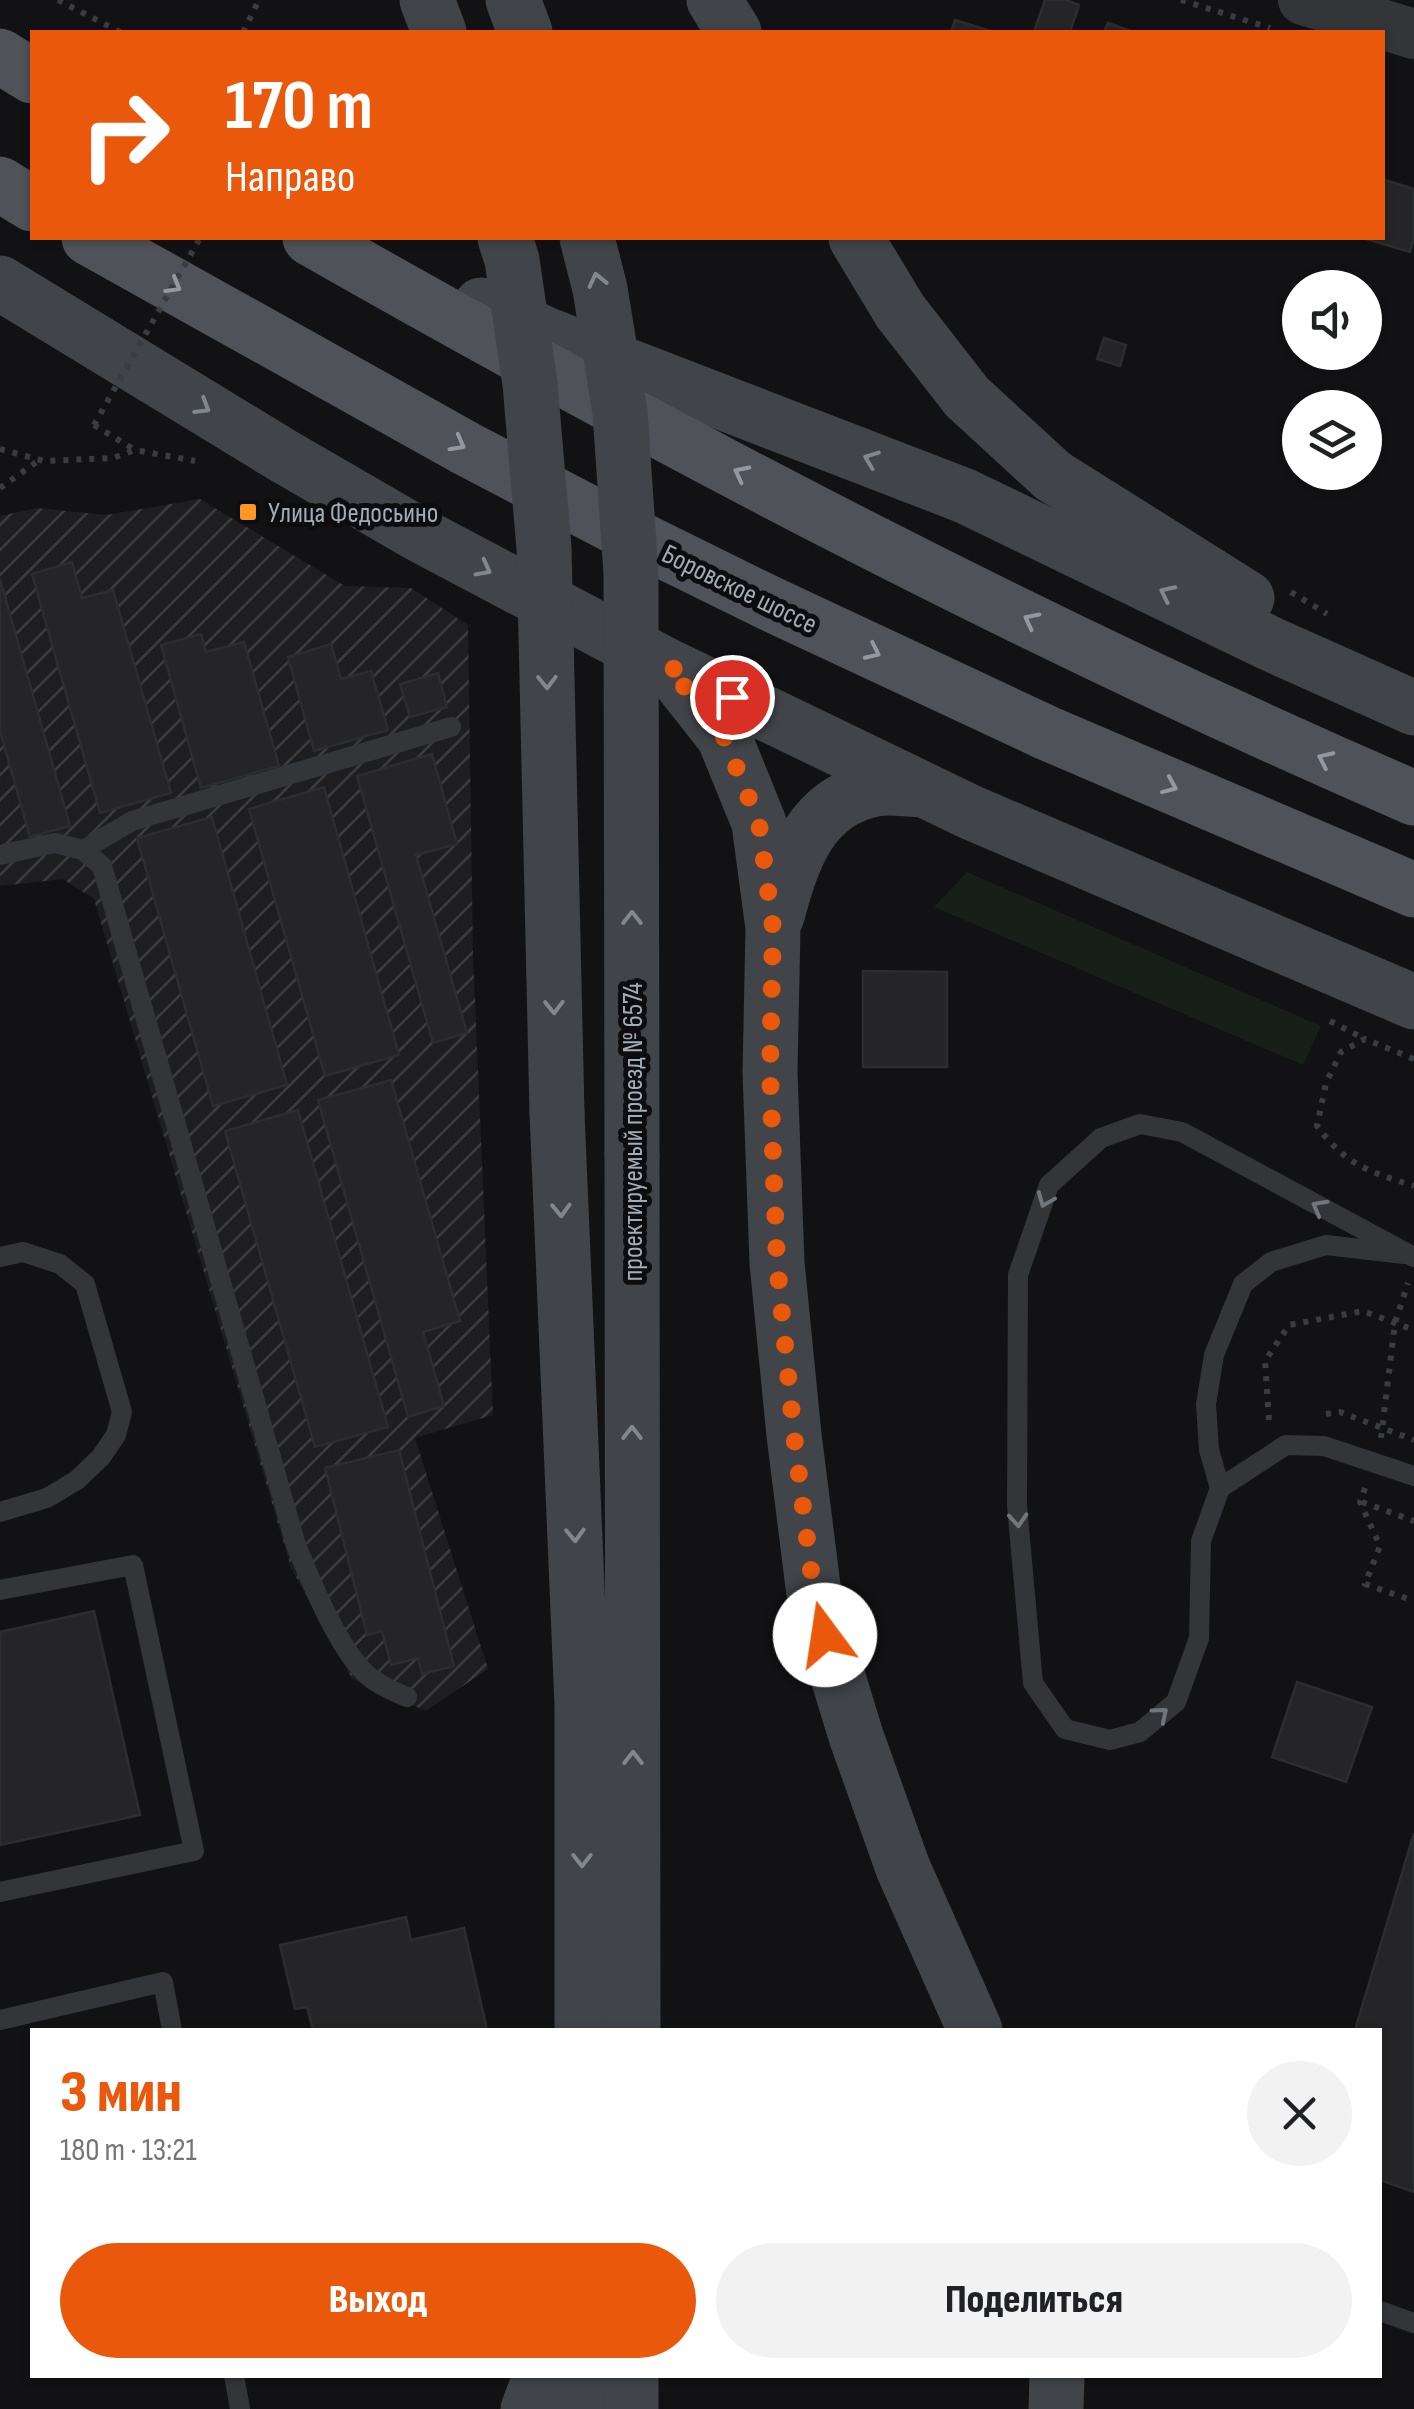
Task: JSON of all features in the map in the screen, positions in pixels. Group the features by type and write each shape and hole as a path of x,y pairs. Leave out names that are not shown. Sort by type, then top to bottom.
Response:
{"main road":[{"path":"427,0 438,30"},
{"path":"513,0 524,30"},
{"path":"714,0 733,30"},
{"path":"0,56 30,75"},
{"path":"0,184 30,203"},
{"name":"Боровское шоссе","path":"93,240 370,396 640,540 770,604 1047,733 1414,890"},
{"path":"314,240 755,481 1098,654 1414,798"},
{"path":"340,240 550,336 965,496 1271,644 1414,706"},
{"path":"506,240 530,384 544,548 557,1113 582,1705 582,2028"},
{"name":"проектируемый проезд № 6574","path":"588,240 620,412 631,574 633,2028"},
{"path":"857,240 900,311 966,397 1053,476 1414,706"},
{"path":"0,283 403,525 668,666 970,812 1414,1002"},
{"path":"668,666 724,737 759,823 773,928 770,1072 777,1263 815,1602 856,1736 903,1868 974,2028"},
{"path":"773,928 790,866 816,822 848,798 878,788 926,790"},
{"path":"528,2409 540,2378"},
{"path":"582,2378 582,2409"},
{"path":"631,2409 632,2378"},
{"path":"1056,2378 1056,2409"}],"street":[{"path":"1303,0 1414,34"}],"lane":[{"path":"83,850 132,821 451,726"},
{"path":"0,855 54,843 83,850 102,866 296,1545 318,1598 364,1672 406,1698"},
{"path":"1140,1124 1182,1132 1409,1263 1326,1245 1271,1262 1242,1284 1214,1355 1206,1404 1209,1450 1220,1488 1201,1541 1199,1638 1176,1702 1140,1732 1110,1740 1065,1728 1033,1683 1017,1506 1018,1275 1049,1185 1101,1138 1140,1124"},
{"path":"0,1257 23,1252 60,1264 85,1284 122,1412 116,1436 102,1458 76,1480 47,1498 0,1512"},
{"path":"1220,1488 1286,1446 1324,1446 1414,1476"},
{"path":"0,1590 133,1564 194,1851 0,1892"},
{"path":"0,2020 163,1982 172,2028"},
{"path":"1382,2312 1414,2323"},
{"path":"235,2378 240,2409"}],"path":[{"path":"58,0 116,30"},
{"path":"243,30 258,0"},
{"path":"1181,0 1278,30"},
{"path":"135,450 94,425 199,240"},
{"path":"0,488 39,460"},
{"path":"1414,1059 1364,1040 1341,1052 1326,1084 1317,1126 1334,1148 1361,1168 1414,1186"},
{"path":"1409,1263 1395,1324 1384,1429 1360,1502 1380,1546 1366,1584 1414,1601"},
{"path":"1285,1418 1267,1420 1265,1361 1288,1325 1364,1311 1414,1330"},
{"path":"1322,1414 1340,1412 1414,1440"},
{"path":"1360,1502 1414,1521"}],"shaded area":[{"path":"200,499 345,586 411,588 468,625 473,955 493,1415 415,1438 488,1669 426,1711 352,1679 291,1568 94,899 63,879 0,886 0,516 37,508 106,515"},
{"path":"967,872 1321,1026 1303,1065 934,907"}],"building":[{"path":"1045,0 1066,0 1079,5 1071,30 1035,30"},
{"path":"955,20 988,30 952,30"},
{"path":"1108,23 1127,30 1105,30"},
{"path":"1385,180 1414,189 1414,238 1410,252 1370,240 1385,240"},
{"path":"1104,338 1126,345 1120,366 1097,359"},
{"path":"72,562 82,598 113,590 171,793 100,813 32,574"},
{"path":"0,579 70,826 30,837 0,731"},
{"path":"201,634 206,652 244,642 279,766 201,788 161,645"},
{"path":"331,644 341,679 371,671 388,730 314,751 288,657"},
{"path":"438,673 447,707 410,717 400,684"},
{"path":"432,754 457,844 416,855 467,1033 433,1043 357,776"},
{"path":"324,787 399,1055 325,1076 249,809"},
{"path":"212,817 287,1085 213,1106 137,838"},
{"path":"863,971 947,972 947,1067 863,1067"},
{"path":"391,1080 460,1321 423,1332 444,1406 408,1417 318,1100"},
{"path":"298,1110 388,1427 315,1447 225,1131"},
{"path":"399,1450 454,1666 422,1674 418,1658 391,1665 382,1631 367,1635 325,1468"},
{"path":"94,1611 140,1815 0,1845 0,1632"},
{"path":"1297,1682 1372,1707 1346,1782 1272,1757"},
{"path":"1414,1833 1414,2192 1382,2181 1382,2028 1356,2028"},
{"path":"406,1917 411,1940 464,1928 487,2028 312,2028 307,2007 295,2009 280,1945"}],"place":[{"name":"Улица Федосьино","path":"248,512"}],"route":[{"path":"732,697 668,666 724,737 759,823 773,928 770,1072 777,1263 815,1602 825,1635"}]}
